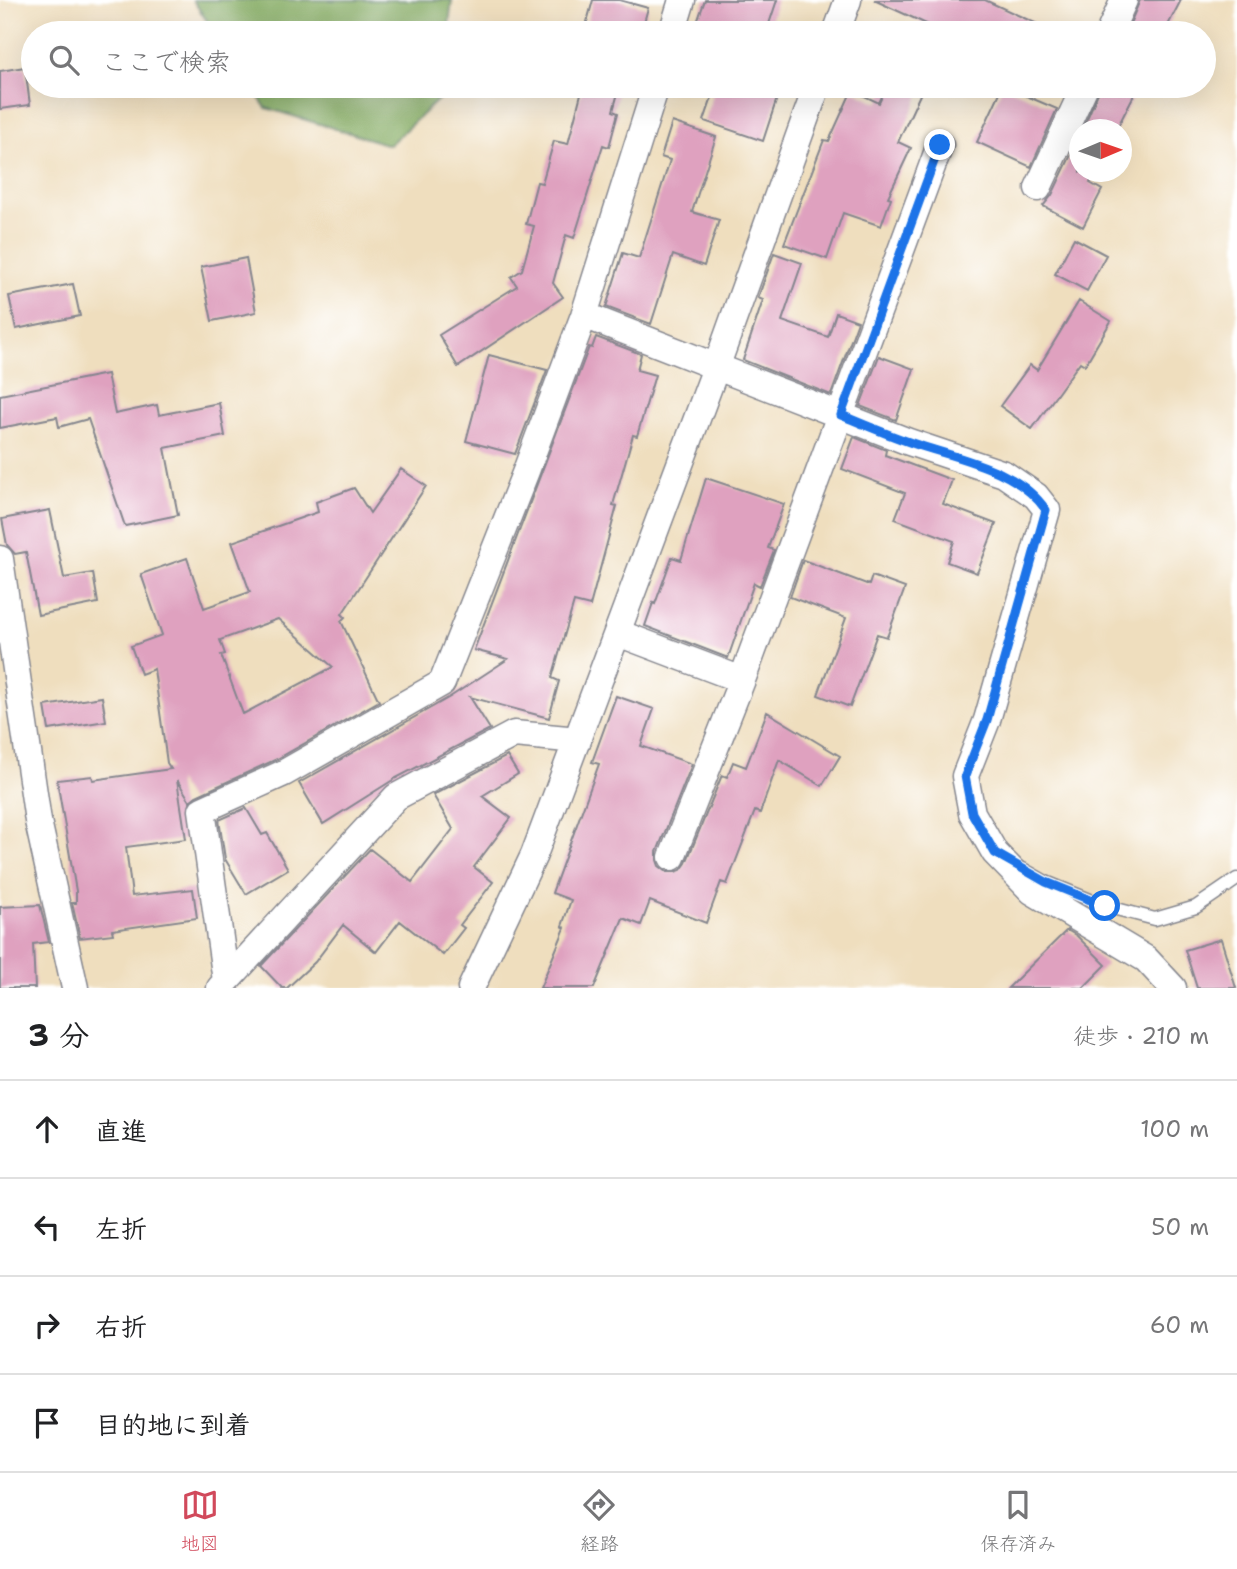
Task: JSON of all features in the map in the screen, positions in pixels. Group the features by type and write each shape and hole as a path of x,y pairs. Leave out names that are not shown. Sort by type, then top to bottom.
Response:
{"street":[{"path":"676,21 682,0"},
{"path":"840,21 848,0"},
{"path":"1114,21 1124,0"},
{"path":"223,985 202,810 284,773 442,683 584,315 652,98"},
{"path":"471,988 534,855 717,365 813,98"},
{"path":"1038,188 1079,98"},
{"path":"672,857 742,680 940,145"},
{"path":"584,315 909,442 1004,474 1036,496 1046,510 987,720 965,776 972,813 995,853 1032,891 1146,960 1173,988"},
{"path":"0,559 38,821 75,988"},
{"path":"618,633 742,680"},
{"path":"223,985 396,797 514,734 578,740"}],"lane":[{"path":"995,853 1046,882 1105,906 1155,919 1196,907 1237,879"}],"green space":[{"path":"193,0 452,0 449,21 207,21"},
{"path":"259,98 440,98 389,145 266,108"}],"building":[{"path":"593,0 619,0 648,8 644,21 587,21"},
{"path":"705,0 777,0 770,21 698,21"},
{"path":"874,0 985,0 1031,21 920,21"},
{"path":"1140,0 1181,0 1170,21 1131,21"},
{"path":"21,68 21,98 29,98 30,105 0,109 0,71"},
{"path":"580,98 617,98 613,111 618,113 609,147 603,145 574,238 566,235 553,283 563,297 458,367 439,335 517,286 511,277 522,270 534,226 526,224 537,182 542,183 554,141 568,144"},
{"path":"712,98 777,98 763,141 704,121"},
{"path":"848,98 869,98 879,103 881,98 918,98 898,142 911,148 888,197 891,198 881,226 843,213 827,259 784,244 824,140 829,141"},
{"path":"997,98 1031,98 1057,109 1031,167 977,142"},
{"path":"1096,98 1132,98 1122,119 1087,119"},
{"path":"672,122 716,137 692,212 719,220 704,266 673,255 651,324 606,307 623,253 639,258 670,160 661,157"},
{"path":"1069,159 1069,182 1091,182 1102,190 1083,227 1043,206 1052,195"},
{"path":"1074,238 1106,255 1087,291 1055,274"},
{"path":"774,253 802,263 782,321 828,337 836,313 858,321 831,395 743,360 763,300 758,298"},
{"path":"246,258 256,312 212,321 201,267"},
{"path":"73,284 80,316 16,329 9,296"},
{"path":"1079,301 1111,321 1085,365 1080,362 1032,429 1000,406 1030,365 1037,370"},
{"path":"596,337 641,354 637,370 655,375 637,436 633,435 613,505 617,506 590,606 574,602 552,678 559,681 549,718 470,697 490,729 396,778 323,824 299,783 450,697 508,659 474,650 589,347 592,348"},
{"path":"489,355 547,370 515,454 466,441"},
{"path":"879,356 914,369 896,420 860,406"},
{"path":"107,374 115,414 157,405 159,415 219,403 225,436 165,448 178,515 125,526 88,419 59,427 57,417 0,428 0,395"},
{"path":"854,437 886,450 885,455 952,480 943,504 996,524 977,573 947,562 954,541 895,519 905,493 842,469"},
{"path":"401,469 426,486 342,614 345,617 341,621 379,701 277,759 190,801 177,780 186,839 126,847 132,896 193,889 197,918 112,930 113,934 80,938 72,903 76,903 76,891 57,780 92,776 93,780 171,769 167,763 154,669 141,674 131,646 162,635 141,574 187,558 204,608 250,592 232,542 318,512 316,502 354,488 370,513","holes":["278,619 333,667 243,714 221,655 225,654 220,640"]},
{"path":"706,478 784,504 768,548 774,550 760,586 754,583 728,658 645,626 672,557 681,560"},
{"path":"50,510 64,578 93,573 98,603 38,615 26,552 15,554 7,545 2,519"},
{"path":"803,560 869,585 872,576 905,588 887,637 877,634 850,707 818,695 846,618 790,597"},
{"path":"616,696 654,709 641,746 692,764 657,852 659,866 667,872 681,870 686,863 722,775 727,777 733,762 746,767 767,712 840,756 822,786 779,760 760,813 755,811 727,884 721,882 706,923 650,901 641,925 623,918 594,988 540,988 565,928 562,926 571,900 552,893 599,764 592,762"},
{"path":"102,697 106,721 49,730 45,706"},
{"path":"507,756 518,774 482,796 511,818 474,867 493,882 460,925 464,928 443,955 400,921 376,952 343,925 315,962 287,988 282,988 261,966 370,849 412,882 453,829 433,795"},
{"path":"246,808 262,835 267,833 288,869 246,894 225,859 219,820"},
{"path":"40,905 49,942 33,944 35,988 0,988 0,907"},
{"path":"1067,930 1077,936 1106,965 1083,988 1008,988"},
{"path":"1221,939 1236,988 1197,988 1185,950"}],"route":[{"path":"940,145 841,415 909,442 1004,474 1036,496 1046,510 987,720 965,776 972,813 995,853 1046,882 1105,906"}]}
